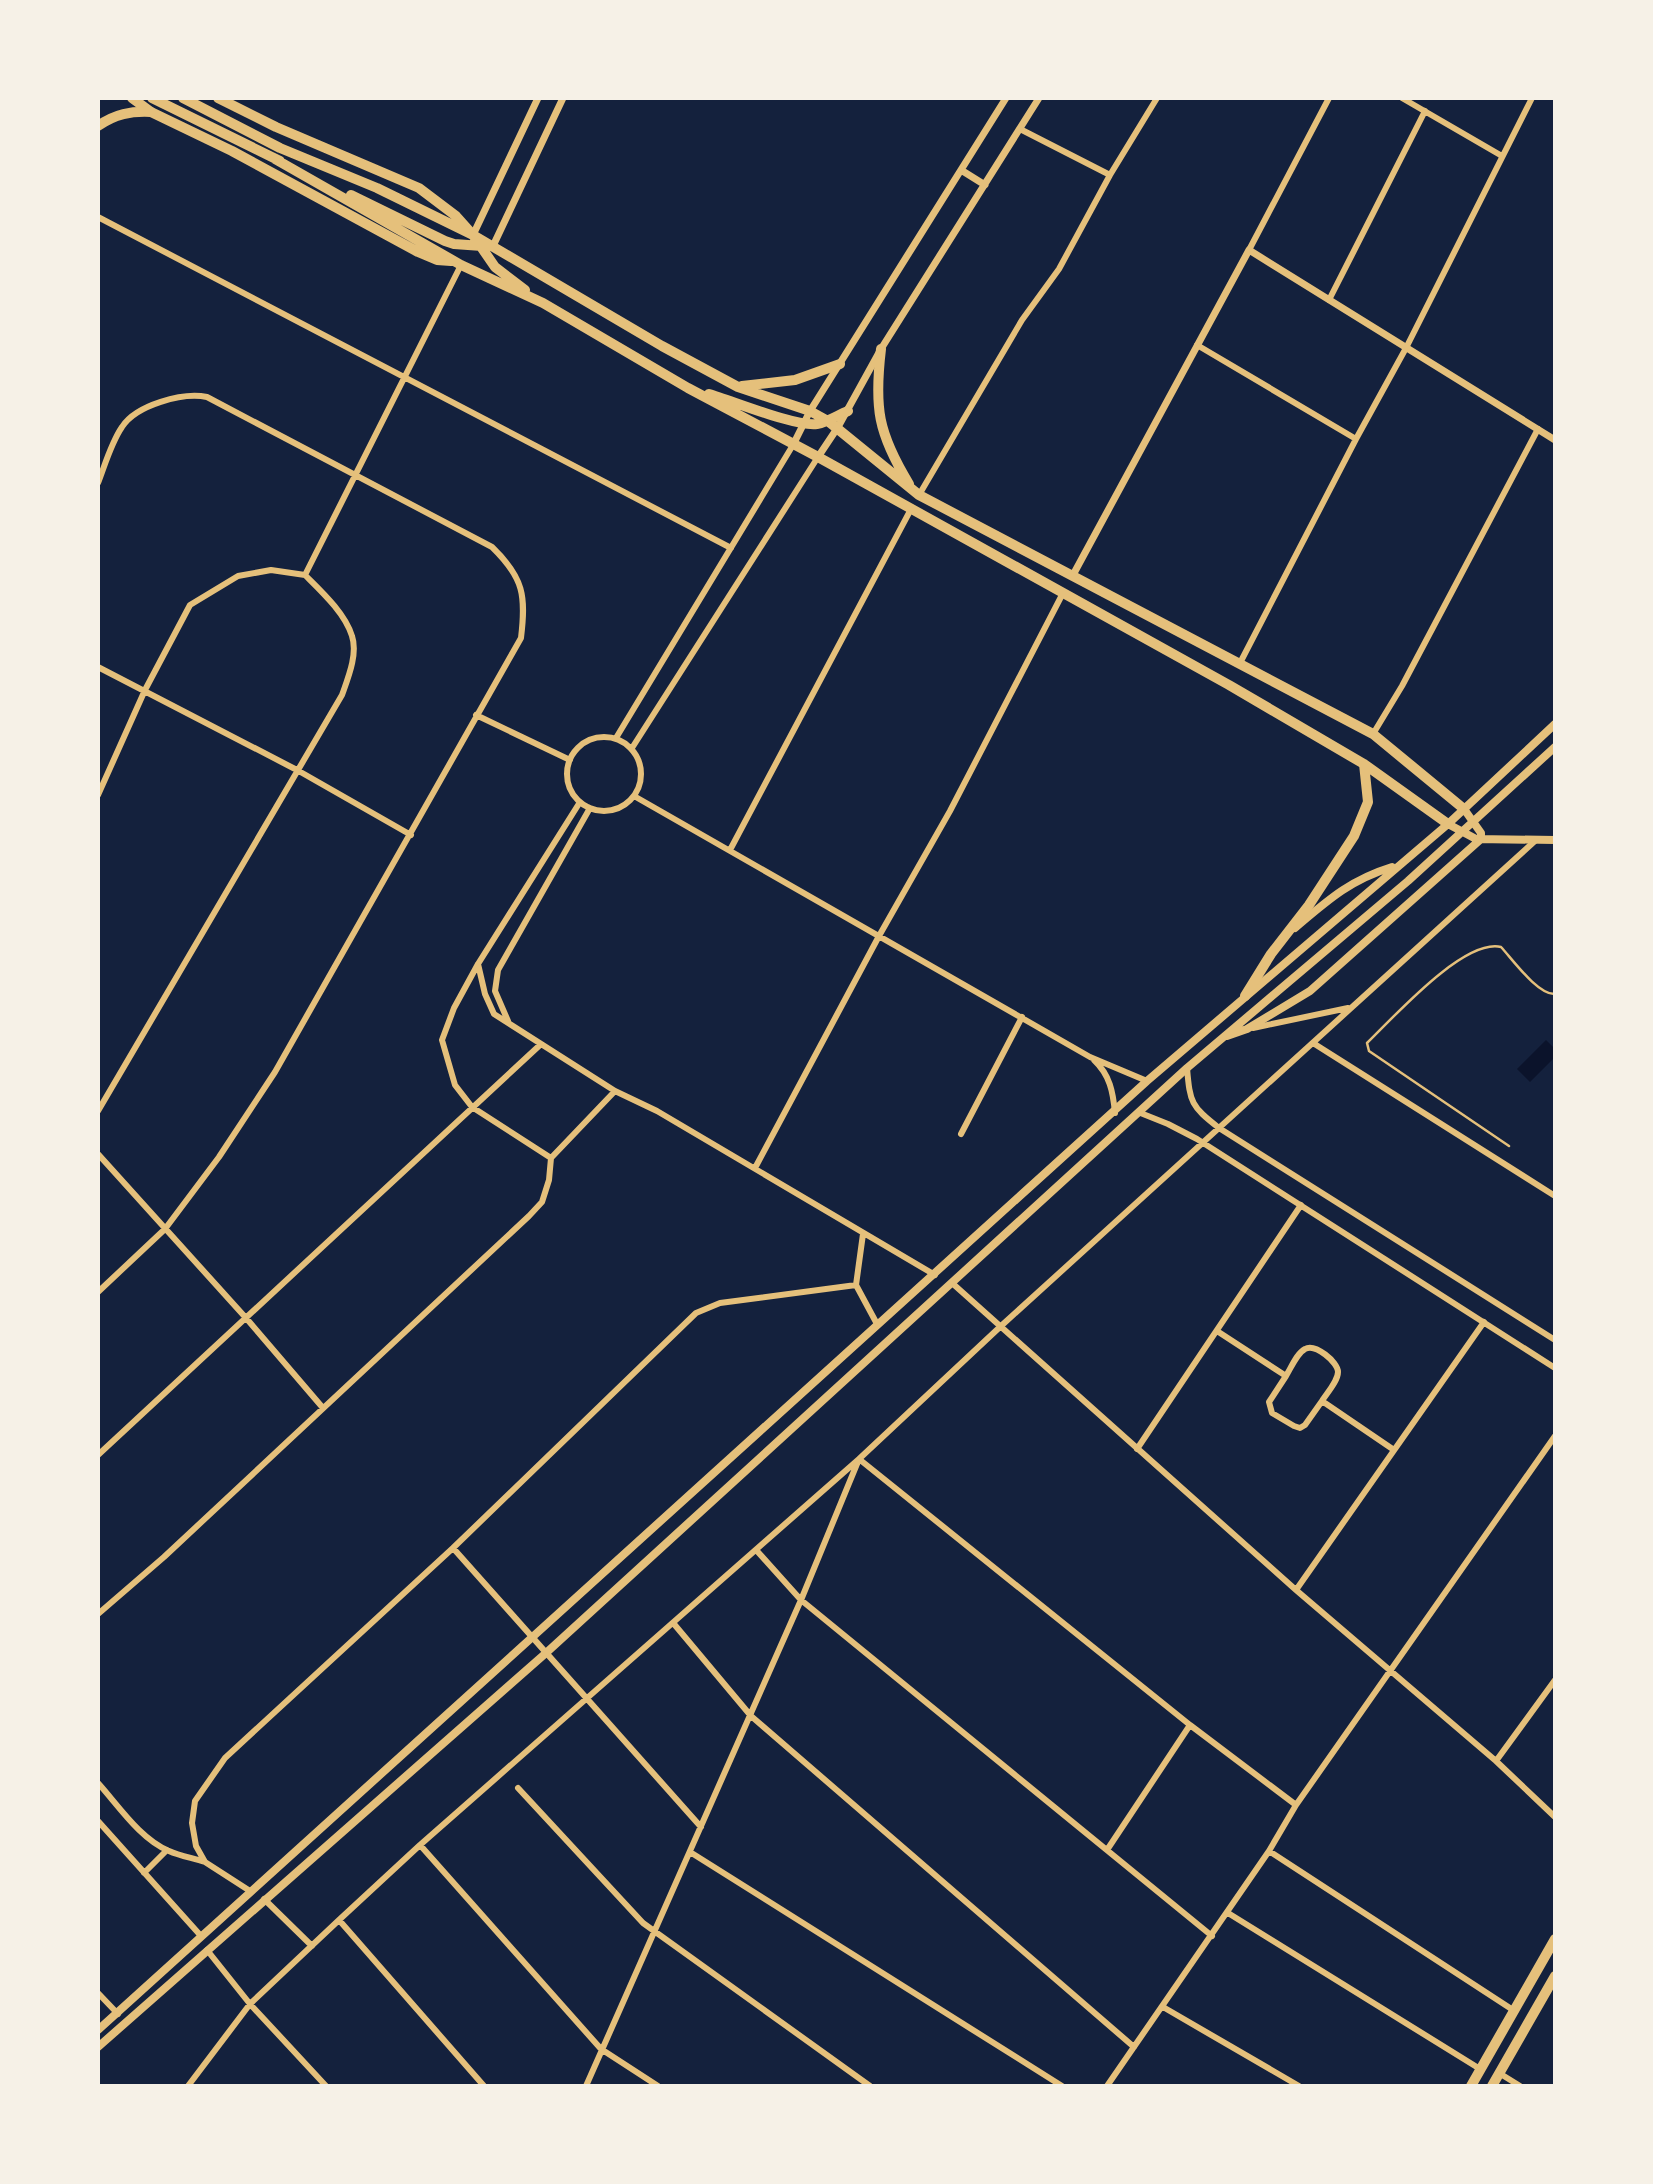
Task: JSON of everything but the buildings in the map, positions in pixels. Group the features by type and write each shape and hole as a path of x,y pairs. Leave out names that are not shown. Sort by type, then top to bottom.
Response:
{"highway":[{"path":"98,126 130,111 151,112"}],"main road":[{"path":"132,98 151,112 232,151 418,253 459,264"},
{"path":"152,98 445,241 493,246"},
{"path":"183,98 280,148 377,188 473,235 662,346 738,387 810,411 838,427 916,492 1373,734 1464,809 1481,833 1481,839 1310,991 1247,1029 1224,1037"},
{"path":"218,98 276,127 419,188 456,216 495,267 543,303"},
{"path":"275,159 459,264 543,303 688,388 1229,685 1364,764 1472,838 1555,840"},
{"path":"881,349 877,383 882,430 888,447 916,492"},
{"path":"738,387 795,380 840,364"},
{"path":"688,388 804,423 828,421 848,411"},
{"path":"98,2030 877,1324 1245,996 1448,824 1555,724"},
{"path":"98,2047 546,1653 1187,1068 1368,914 1555,747"},
{"path":"1245,996 1271,954 1288,934 1354,836 1368,802 1364,764"},
{"path":"1288,934 1348,885 1398,865"},
{"path":"1368,914 1381,928"},
{"path":"1471,2086 1555,1939"},
{"path":"1492,2086 1555,1976"}],"street":[{"path":"473,235 538,98"},
{"path":"493,246 563,98"},
{"path":"616,738 793,445 810,411 1006,98"},
{"path":"632,748 838,427 881,349 1039,98"},
{"path":"916,492 1022,320 1059,269 1110,175 1157,98"},
{"path":"1073,575 1329,98"},
{"path":"1402,98 1502,156"},
{"path":"1240,663 1406,348 1532,98"},
{"path":"1329,300 1425,111"},
{"path":"1020,129 1110,175"},
{"path":"961,170 985,185"},
{"path":"98,217 731,548"},
{"path":"1248,250 1555,440"},
{"path":"305,575 459,264"},
{"path":"1197,345 1356,439"},
{"path":"98,483 122,427 131,417 172,398 194,394 207,397 492,547 510,565 520,586 524,611 521,638 275,1072 219,1157 165,1229 98,1292"},
{"path":"1373,734 1408,675 1538,429"},
{"path":"730,850 911,509"},
{"path":"98,795 145,690 190,605 238,576 271,570 305,575 333,603 353,637 352,667 342,695 98,1111"},
{"path":"755,1168 879,936 950,811 1063,593"},
{"path":"98,667 297,770 411,835"},
{"path":"477,715 570,760"},
{"path":"605,736 616,738 632,748 640,763 641,780 634,796 625,805 602,811 580,802 572,793 568,782 570,760 584,743 605,736"},
{"path":"634,796 1090,1057 1147,1082"},
{"path":"551,1158 472,1107 455,1085 442,1040 454,1008 478,964 580,802"},
{"path":"509,1023 495,991 498,970 590,808"},
{"path":"188,2086 250,2004 339,1920 859,1459 1001,1326 1536,840"},
{"path":"478,964 485,994 494,1014 615,1091 657,1111 935,1275"},
{"path":"1247,1029 1353,1006"},
{"path":"961,1134 1022,1017"},
{"path":"1313,1043 1555,1196"},
{"path":"98,1455 540,1045"},
{"path":"1090,1057 1109,1079 1115,1113"},
{"path":"1187,1068 1192,1103 1200,1114 1555,1340"},
{"path":"98,1614 164,1557 529,1216 542,1202 550,1180 551,1158 615,1091"},
{"path":"1138,1112 1203,1143 1555,1368"},
{"path":"98,1154 323,1408"},
{"path":"1138,1449 1301,1205"},
{"path":"863,1234 856,1285 877,1324"},
{"path":"952,1283 1296,1590 1496,1761 1555,1816"},
{"path":"205,1862 196,1846 192,1823 195,1801 225,1758 453,1548 696,1313 720,1303 856,1285"},
{"path":"1296,1590 1484,1322"},
{"path":"1217,1331 1286,1376"},
{"path":"1309,1347 1315,1348 1339,1368 1338,1376 1322,1401 1306,1424 1300,1428 1272,1413 1269,1402 1304,1350 1309,1347"},
{"path":"1322,1401 1394,1450"},
{"path":"1107,2086 1228,1913 1269,1852 1296,1805 1555,1436"},
{"path":"586,2086 751,1716 859,1459"},
{"path":"859,1459 1190,1725 1296,1805"},
{"path":"453,1548 701,1827"},
{"path":"757,1551 801,1600 1212,1936"},
{"path":"674,1624 751,1716 1134,2047"},
{"path":"1496,1761 1555,1680"},
{"path":"1107,1850 1190,1725"},
{"path":"98,1783 141,1830 167,1850 205,1862 250,1891"},
{"path":"518,1788 626,1908 654,1932 870,2086"},
{"path":"98,1821 201,1936"},
{"path":"421,1845 601,2049 658,2086"},
{"path":"144,1872 167,1850"},
{"path":"690,1852 1062,2086"},
{"path":"1269,1852 1513,2010"},
{"path":"264,1899 312,1946"},
{"path":"1228,1913 1480,2069"},
{"path":"339,1920 484,2086"},
{"path":"207,1950 250,2004 326,2086"},
{"path":"98,1993 118,2014"},
{"path":"1163,2007 1299,2086"},
{"path":"1499,2073 1520,2086"}],"lane":[{"path":"1509,1146 1369,1051 1367,1043 1448,967 1485,946 1501,947 1538,987 1545,993 1555,994"}],"water":[{"path":"1546,1040 1555,1049 1555,1057 1530,1082 1517,1069"}]}
